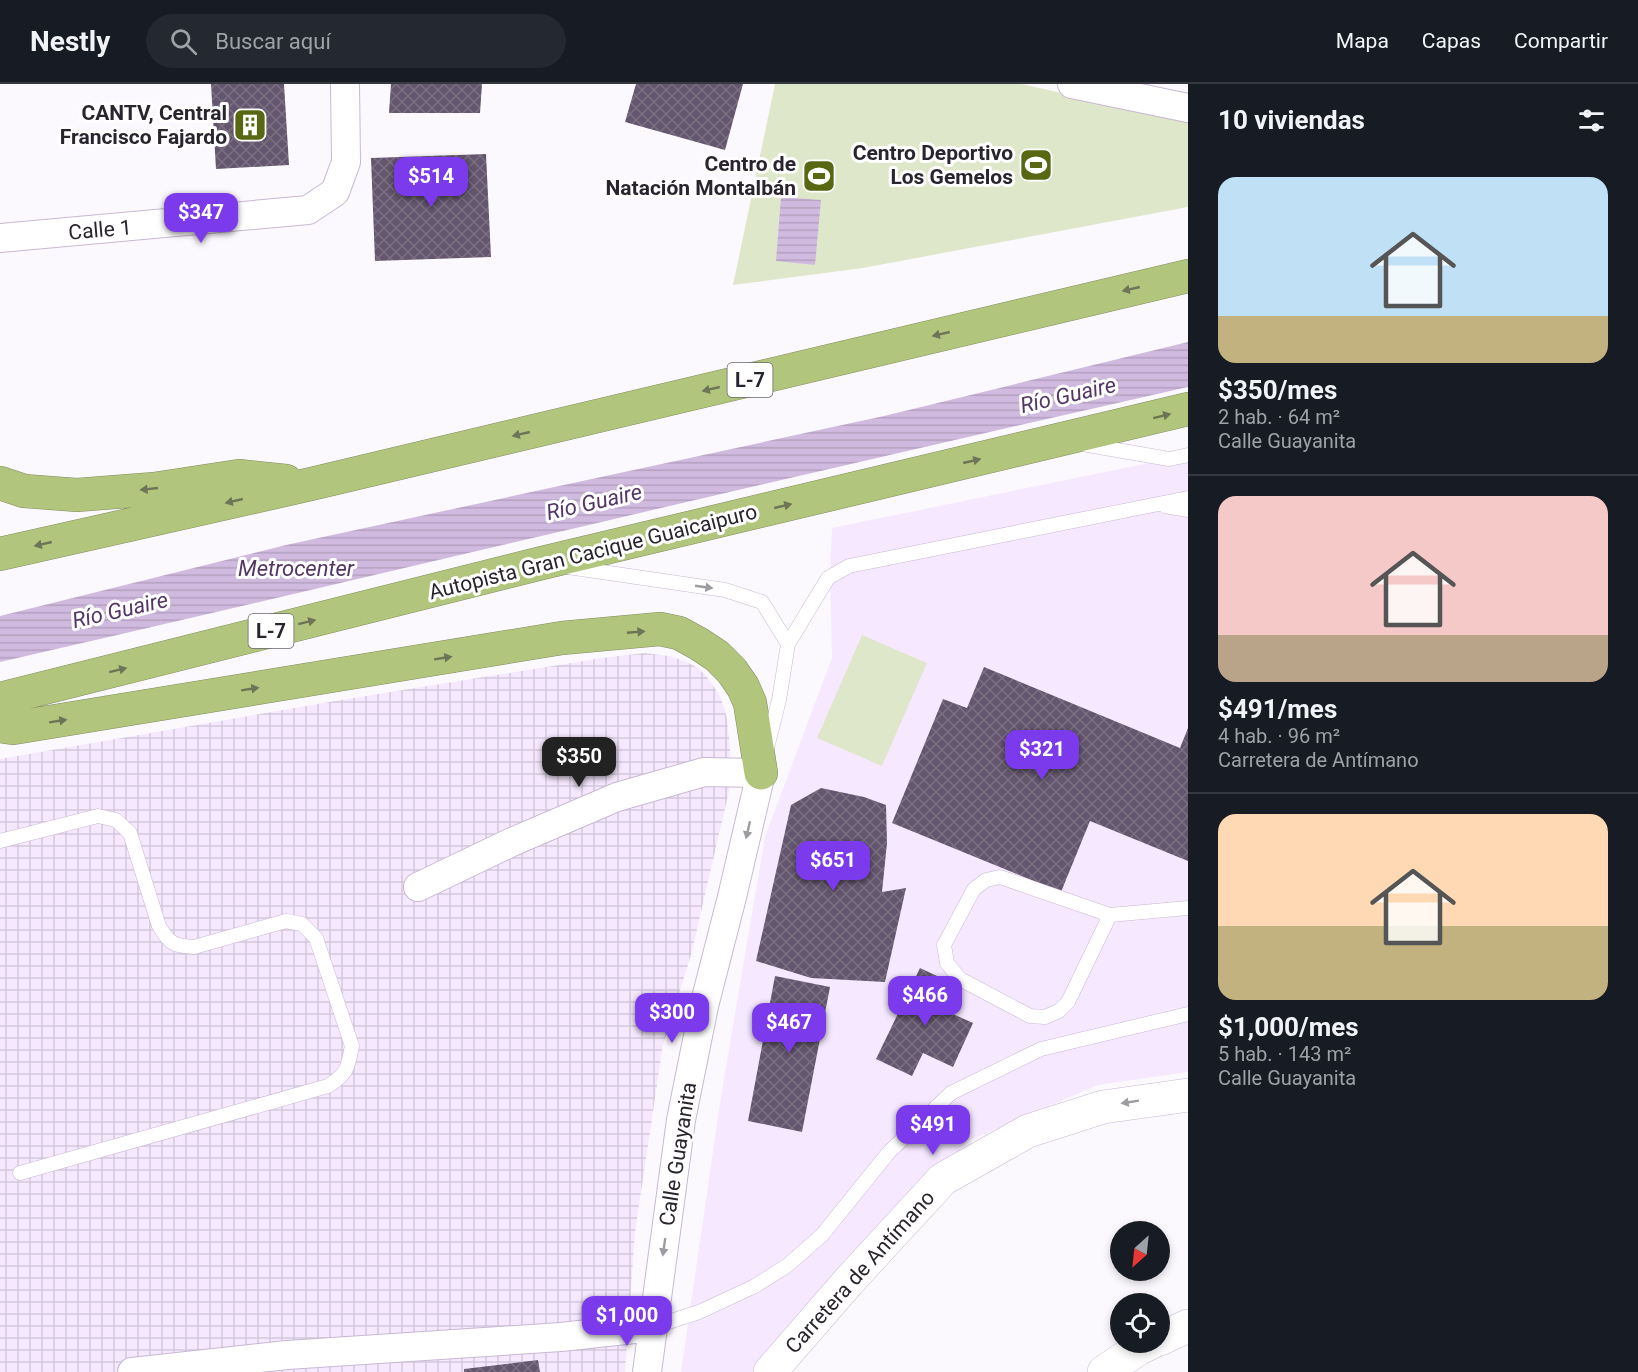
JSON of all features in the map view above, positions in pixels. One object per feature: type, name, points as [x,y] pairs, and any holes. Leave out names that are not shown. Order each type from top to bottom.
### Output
[{"type":"highway","name":"L-7","points":[[0,554],[311,484],[1188,276]]},
{"type":"highway","name":"Autopista Gran Cacique Guaicaipuro","points":[[0,699],[542,563],[1188,409]]},
{"type":"highway","points":[[0,483],[24,490],[77,495],[154,489],[238,476],[311,484]]},
{"type":"highway","points":[[0,726],[13,728],[562,638],[660,629],[680,633],[699,644],[717,656],[732,671],[750,703],[761,773]]},
{"type":"main road","name":"Carretera de Antímano","points":[[770,1372],[849,1281],[943,1179],[1028,1131],[1103,1107],[1188,1095]]},
{"type":"main road","points":[[1170,1334],[1188,1326]]},
{"type":"main road","points":[[1104,1372],[1132,1353]]},
{"type":"street","name":"Calle 1","points":[[0,238],[308,210],[335,192],[346,162],[345,84]]},
{"type":"street","points":[[1072,84],[1188,108]]},
{"type":"street","points":[[418,887],[512,842],[617,797],[704,772],[761,773]]},
{"type":"street","name":"Calle Guayanita","points":[[647,1372],[681,1120],[704,1006],[761,773]]},
{"type":"street","points":[[132,1372],[287,1355],[561,1337],[653,1327]]},
{"type":"lane","points":[[1062,440],[1168,459],[1188,455]]},
{"type":"lane","points":[[761,773],[779,700],[788,644],[828,578],[849,566],[1188,498]]},
{"type":"lane","points":[[1161,504],[1188,510]]},
{"type":"lane","points":[[542,563],[725,590],[762,602],[788,644]]},
{"type":"lane","points":[[0,841],[98,816],[116,820],[130,833],[159,926],[167,940],[179,947],[194,947],[286,921],[302,924],[316,938],[352,1047],[343,1077],[328,1086],[20,1173]]},
{"type":"lane","points":[[1110,915],[1068,1002],[1059,1011],[1045,1017],[1030,1016],[960,979],[947,963],[944,945],[974,889],[986,880],[1000,877],[1110,915],[1188,908]]},
{"type":"lane","points":[[653,1327],[699,1312],[755,1286],[788,1265],[822,1235],[889,1152],[951,1093],[1041,1049],[1188,1014]]},
{"type":"shaded area","points":[[1188,455],[1188,1072],[1098,1085],[968,1141],[758,1372],[681,1372],[721,1096],[765,837],[832,658],[830,571],[832,528]]},
{"type":"shaded area","points":[[644,653],[669,656],[698,668],[720,696],[727,718],[730,787],[691,955],[663,1045],[635,1232],[625,1372],[0,1372],[0,759],[335,701]]},
{"type":"green space","name":"Centro Deportivo Los Gemelos","points":[[775,84],[1022,84],[1188,122],[1188,207],[863,268],[733,285]]},
{"type":"green space","points":[[862,635],[927,663],[882,766],[817,738]]},
{"type":"water","points":[[781,197],[821,200],[815,265],[776,261]]},
{"type":"water","name":"Metrocenter","points":[[1188,342],[1188,387],[0,662],[0,616],[286,545],[884,416]]},
{"type":"building","name":"CANTV, Central Francisco Fajardo","points":[[211,84],[284,84],[289,165],[216,169]]},
{"type":"building","points":[[391,84],[482,84],[480,113],[389,113]]},
{"type":"building","points":[[636,84],[743,84],[725,150],[625,122]]},
{"type":"building","points":[[486,154],[491,257],[375,261],[371,158]]},
{"type":"building","points":[[984,667],[1180,748],[1188,728],[1188,861],[1090,821],[1061,892],[892,823],[943,699],[967,708]]},
{"type":"building","points":[[821,788],[864,797],[886,805],[887,843],[882,892],[906,888],[885,982],[811,978],[756,961],[791,805]]},
{"type":"building","points":[[920,968],[956,985],[944,1010],[973,1023],[953,1067],[923,1053],[912,1076],[876,1059]]},
{"type":"building","points":[[775,976],[830,987],[802,1132],[748,1121]]},
{"type":"building","points":[[538,1360],[540,1372],[464,1372],[464,1369]]},
{"type":"place","name":"CANTV, Central Francisco Fajardo","points":[[250,125]]},
{"type":"place","name":"Centro Deportivo Los Gemelos","points":[[1036,165]]},
{"type":"place","name":"Centro de Natación Montalbán","points":[[819,176]]},
{"type":"water label","name":"Río Guaire","points":[[1068,395]]},
{"type":"water label","name":"Río Guaire","points":[[594,502]]},
{"type":"water label","name":"Río Guaire","points":[[120,610]]}]
